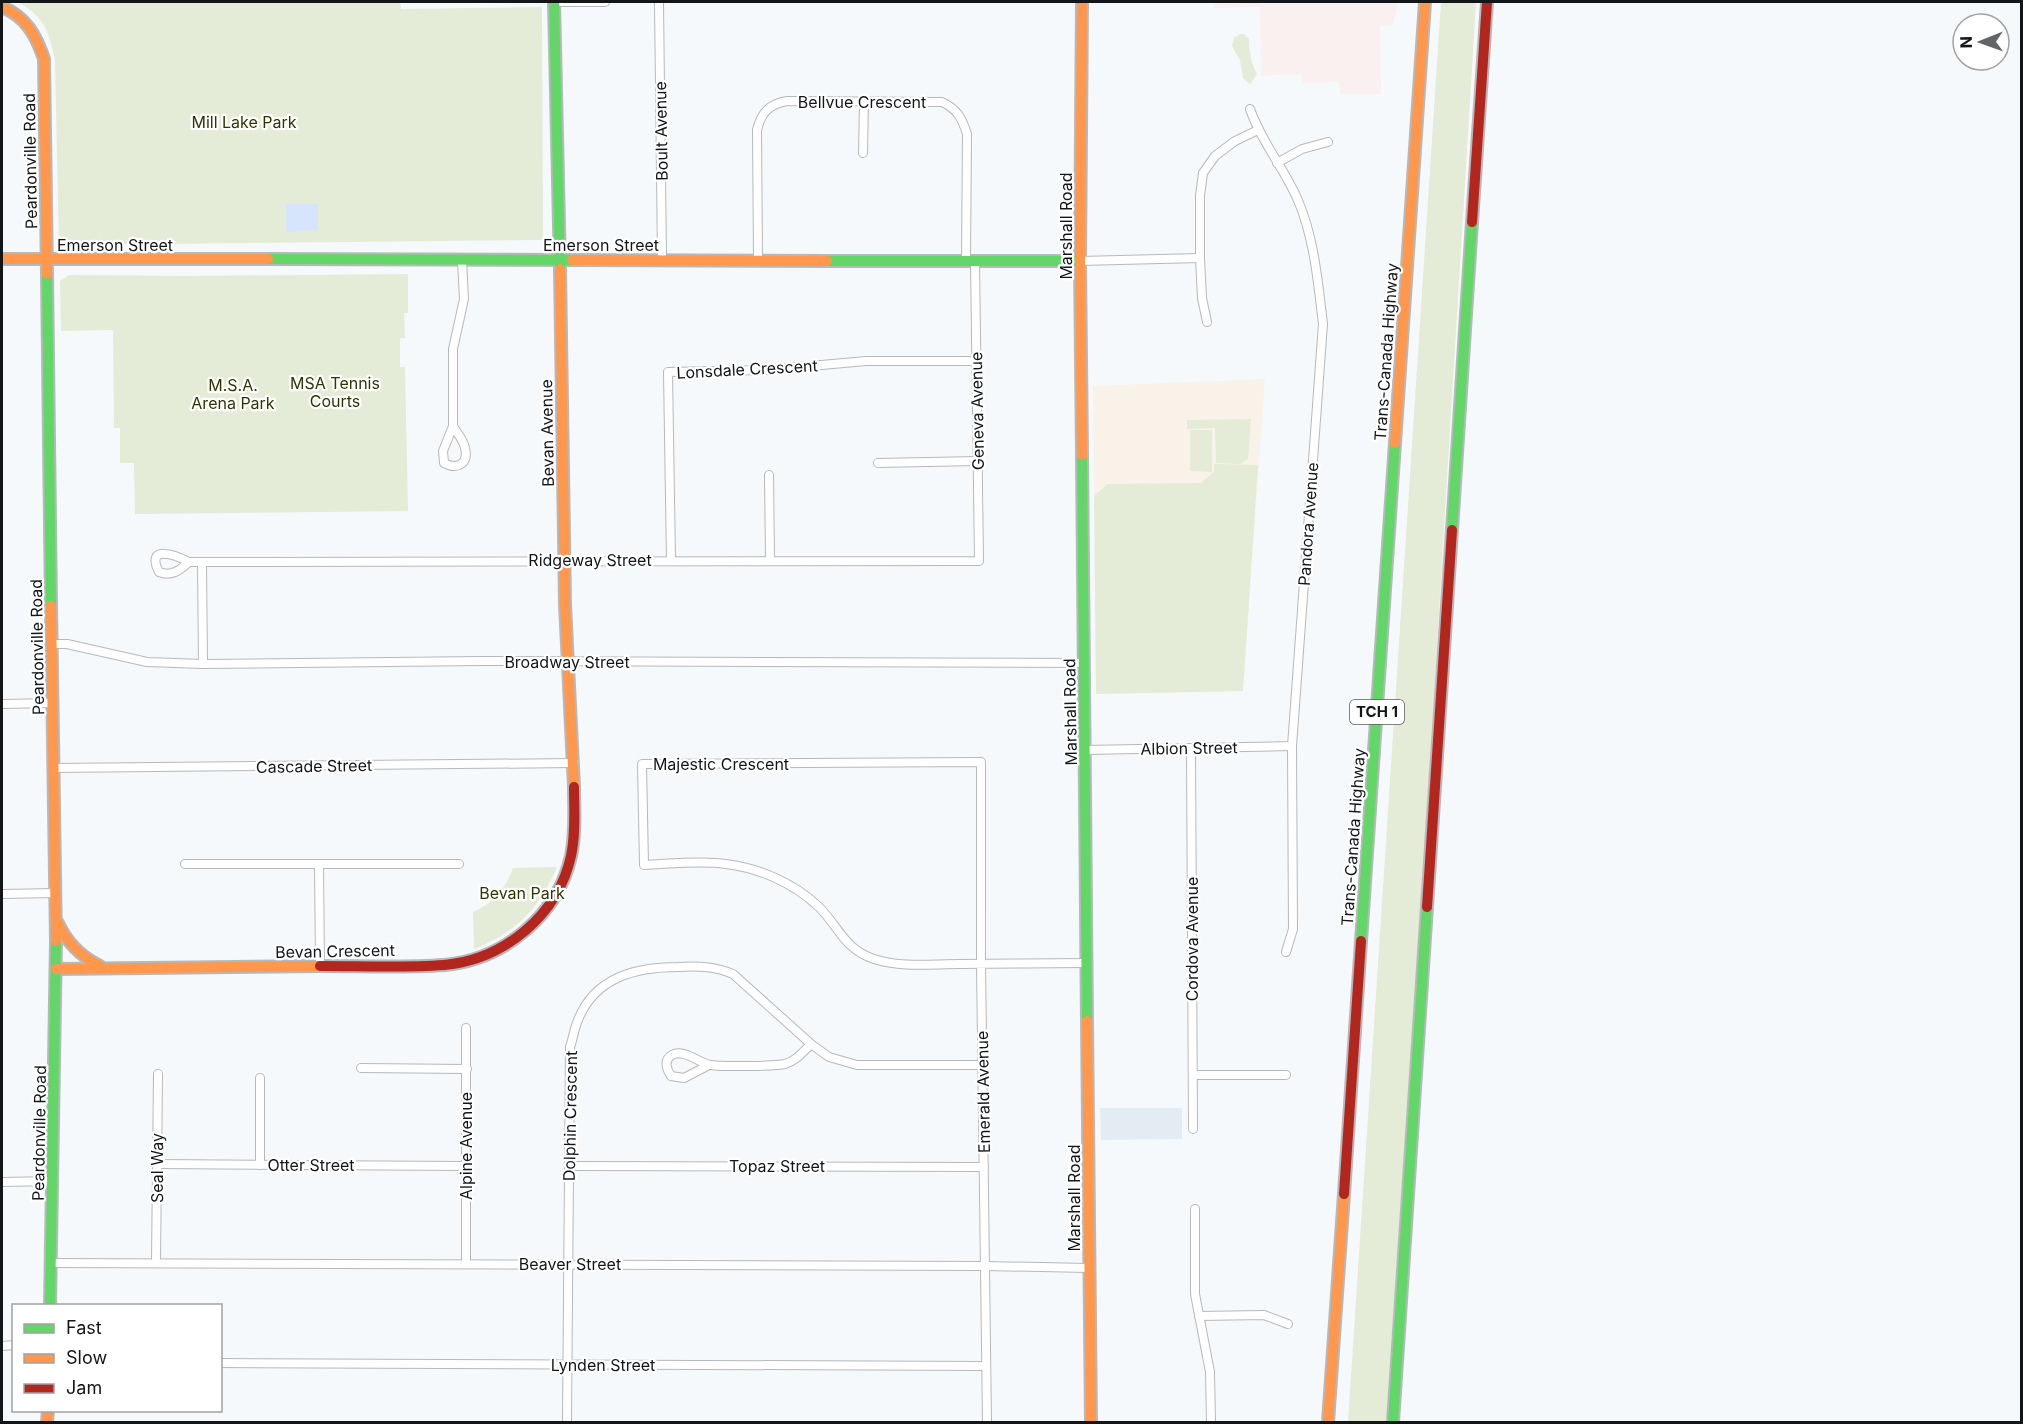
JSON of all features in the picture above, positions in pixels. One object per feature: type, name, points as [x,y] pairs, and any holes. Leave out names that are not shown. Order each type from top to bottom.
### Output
[{"type":"main road","name":"Bevan Avenue","points":[[554,2],[564,560],[574,763],[575,834],[569,864]]},
{"type":"main road","name":"Marshall Road","points":[[1082,2],[1080,261],[1091,1422]]},
{"type":"main road","name":"Trans-Canada Highway","points":[[1328,1422],[1425,2]]},
{"type":"main road","points":[[1394,1422],[1487,2]]},
{"type":"main road","name":"Peardonville Road","points":[[2,7],[13,11],[28,24],[38,38],[44,59],[56,919],[50,1304]]},
{"type":"main road","name":"Emerson Street","points":[[2,259],[1080,261]]},
{"type":"main road","name":"Bevan Crescent","points":[[56,969],[445,965],[473,960],[487,955],[525,933],[544,913],[559,890],[569,864]]},
{"type":"main road","points":[[56,919],[65,940],[72,948],[89,961],[106,968]]},
{"type":"street","points":[[554,2],[605,2]]},
{"type":"street","name":"Boult Avenue","points":[[659,2],[662,260]]},
{"type":"street","name":"Bellvue Crescent","points":[[758,260],[757,130],[759,118],[776,103],[787,101],[942,102],[957,112],[967,134],[970,261]]},
{"type":"street","points":[[863,153],[864,102]]},
{"type":"street","name":"Pandora Avenue","points":[[1250,109],[1258,130],[1297,198],[1306,223],[1318,282],[1323,324],[1292,746],[1293,929],[1286,952]]},
{"type":"street","points":[[1207,322],[1200,258],[1200,196],[1203,173],[1215,156],[1235,141],[1258,130]]},
{"type":"street","points":[[1277,163],[1302,149],[1328,141]]},
{"type":"street","name":"Emerson Street","points":[[1080,261],[1200,258]]},
{"type":"street","points":[[453,426],[465,446],[466,456],[464,462],[459,466],[444,463],[443,451],[453,426],[453,349],[464,299],[462,260]]},
{"type":"street","name":"Geneva Avenue","points":[[970,261],[976,361],[979,561]]},
{"type":"street","name":"Lonsdale Crescent","points":[[671,560],[668,372],[766,370],[866,362],[976,361]]},
{"type":"street","points":[[878,463],[977,461]]},
{"type":"street","points":[[769,475],[770,561]]},
{"type":"street","name":"Ridgeway Street","points":[[189,562],[979,561]]},
{"type":"street","points":[[202,562],[203,664]]},
{"type":"street","name":"Broadway Street","points":[[52,644],[67,644],[147,662],[203,664],[1084,663]]},
{"type":"street","points":[[2,704],[53,703]]},
{"type":"street","name":"Albion Street","points":[[1085,750],[1292,746]]},
{"type":"street","name":"Cordova Avenue","points":[[1191,748],[1193,1129]]},
{"type":"street","name":"Majestic Crescent","points":[[981,762],[642,764],[644,865],[724,863],[762,871],[795,889],[819,907],[847,944],[872,958],[897,965],[1087,963]]},
{"type":"street","name":"Emerald Avenue","points":[[981,762],[981,964],[987,1422]]},
{"type":"street","name":"Cascade Street","points":[[54,768],[574,763]]},
{"type":"street","points":[[185,864],[459,864]]},
{"type":"street","points":[[319,864],[320,966]]},
{"type":"street","points":[[2,894],[55,893]]},
{"type":"street","name":"Dolphin Crescent","points":[[567,1422],[570,1047],[578,1020],[592,996],[619,976],[651,967],[707,966],[733,974],[811,1044],[829,1057],[857,1065],[983,1065]]},
{"type":"street","name":"Alpine Avenue","points":[[466,1028],[466,1264]]},
{"type":"street","points":[[709,1065],[684,1078],[670,1076],[666,1069],[666,1064],[672,1055],[678,1054],[709,1065],[785,1064],[799,1057],[811,1044]]},
{"type":"street","points":[[361,1068],[467,1069]]},
{"type":"street","name":"Seal Way","points":[[156,1262],[158,1074]]},
{"type":"street","points":[[1193,1075],[1286,1075]]},
{"type":"street","points":[[260,1078],[260,1165]]},
{"type":"street","name":"Otter Street","points":[[157,1164],[465,1166]]},
{"type":"street","name":"Topaz Street","points":[[570,1166],[984,1167]]},
{"type":"street","points":[[2,1182],[53,1181]]},
{"type":"street","points":[[1195,1209],[1195,1294],[1210,1372],[1211,1422]]},
{"type":"street","name":"Beaver Street","points":[[51,1263],[1089,1268]]},
{"type":"street","points":[[1199,1316],[1264,1316],[1288,1324]]},
{"type":"street","name":"Lynden Street","points":[[222,1363],[986,1366]]},
{"type":"shaded area","points":[[1214,2],[1398,2],[1393,25],[1380,26],[1381,94],[1340,94],[1339,82],[1302,83],[1301,74],[1261,76],[1260,7],[1214,8]]},
{"type":"shaded area","points":[[1265,379],[1243,691],[1096,694],[1093,386]]},
{"type":"shaded area","points":[[1100,1108],[1182,1108],[1182,1139],[1101,1140]]},
{"type":"green space","name":"Mill Lake Park","points":[[17,2],[400,2],[401,9],[542,7],[543,240],[59,245],[55,61],[51,42],[40,19]]},
{"type":"green space","points":[[1441,2],[1476,2],[1422,891],[1386,1422],[1348,1422]]},
{"type":"green space","points":[[1244,34],[1249,39],[1249,49],[1257,74],[1250,84],[1243,78],[1240,60],[1232,46],[1234,38]]},
{"type":"green space","name":"M.S.A. Arena Park","points":[[408,274],[408,313],[404,313],[405,338],[400,338],[400,367],[405,367],[408,511],[135,514],[134,463],[120,463],[120,428],[114,428],[113,330],[61,331],[60,281],[69,275]]},
{"type":"green space","points":[[1251,419],[1248,459],[1240,464],[1216,463],[1215,428],[1187,429],[1187,420]]},
{"type":"green space","points":[[1190,430],[1212,430],[1212,472],[1190,471]]},
{"type":"green space","points":[[1214,464],[1258,465],[1243,691],[1096,694],[1094,496],[1108,484],[1201,483],[1214,472]]},
{"type":"green space","name":"Bevan Park","points":[[557,867],[542,895],[525,917],[503,935],[474,949],[473,912],[498,894],[513,868]]},
{"type":"water","points":[[286,204],[318,204],[318,230],[286,232]]},
{"type":"traffic: fast","points":[[554,2],[560,269]]},
{"type":"traffic: fast","points":[[1452,530],[1472,222]]},
{"type":"traffic: fast","points":[[268,259],[572,260]]},
{"type":"traffic: fast","points":[[827,261],[1080,261]]},
{"type":"traffic: fast","points":[[47,274],[51,606]]},
{"type":"traffic: fast","points":[[1361,941],[1395,443]]},
{"type":"traffic: fast","points":[[1082,455],[1087,1021]]},
{"type":"traffic: fast","points":[[1393,1422],[1427,907]]},
{"type":"traffic: fast","points":[[50,1304],[56,941]]},
{"type":"traffic: slow","points":[[1082,2],[1080,261],[1082,455]]},
{"type":"traffic: slow","points":[[1395,443],[1425,2]]},
{"type":"traffic: slow","points":[[2,7],[18,16],[29,28],[44,59],[47,274]]},
{"type":"traffic: slow","points":[[2,259],[268,259]]},
{"type":"traffic: slow","points":[[572,260],[827,261]]},
{"type":"traffic: slow","points":[[560,269],[565,604],[574,787]]},
{"type":"traffic: slow","points":[[51,606],[56,941]]},
{"type":"traffic: slow","points":[[58,923],[75,948],[100,966]]},
{"type":"traffic: slow","points":[[56,969],[320,966]]},
{"type":"traffic: slow","points":[[1087,1021],[1091,1422]]},
{"type":"traffic: slow","points":[[1328,1422],[1344,1194]]},
{"type":"traffic: slow","points":[[47,1422],[48,1412]]},
{"type":"traffic: jam","points":[[1472,222],[1487,2]]},
{"type":"traffic: jam","points":[[1427,907],[1452,530]]},
{"type":"traffic: jam","points":[[320,966],[444,965],[466,961],[507,944],[541,915],[554,897],[564,877],[574,839],[574,787]]},
{"type":"traffic: jam","points":[[1344,1194],[1361,941]]},
{"type":"park label","name":"MSA Tennis Courts","points":[[335,392]]}]
